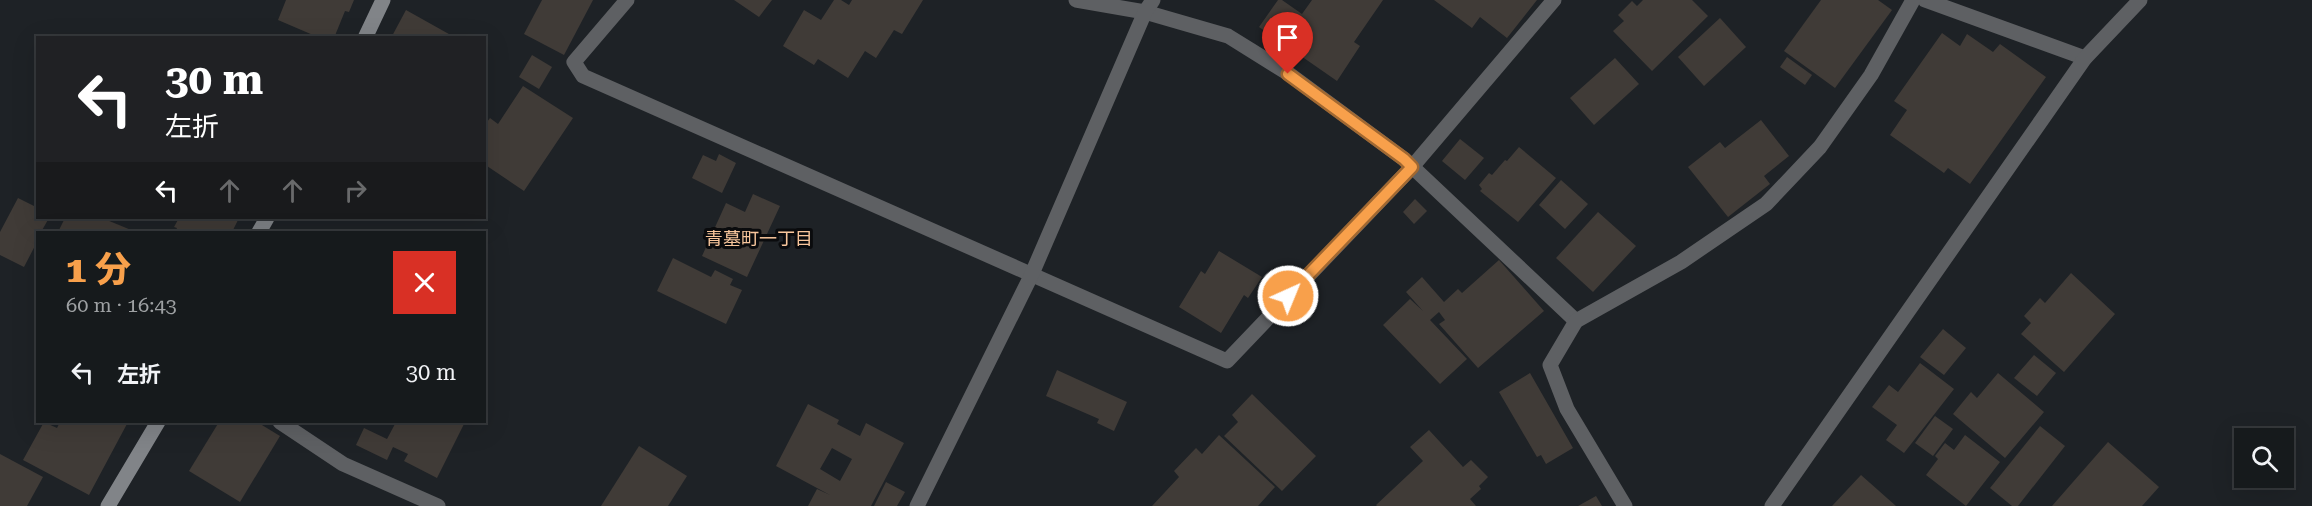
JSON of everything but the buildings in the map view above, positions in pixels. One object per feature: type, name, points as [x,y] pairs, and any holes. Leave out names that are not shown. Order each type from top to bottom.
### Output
[{"type":"main road","points":[[366,36],[383,0]]},
{"type":"main road","points":[[108,506],[157,423]]},
{"type":"street","points":[[627,0],[574,62],[583,76],[1227,361],[1412,167],[1554,0]]},
{"type":"street","points":[[1076,0],[1149,6],[1228,36],[1288,74],[1404,159],[1576,321]]},
{"type":"street","points":[[1624,506],[1567,409],[1550,365],[1576,321],[1682,262],[1766,204],[1820,147],[1871,75],[1913,0]]},
{"type":"street","points":[[1925,0],[2085,58]]},
{"type":"street","points":[[1772,506],[2085,58],[2140,0]]},
{"type":"street","points":[[917,506],[1031,276],[1149,6]]},
{"type":"street","points":[[282,423],[343,464],[438,506]]},
{"type":"district","name":"青墓町一丁目","points":[[759,238]]},
{"type":"route","points":[[1288,74],[1412,167],[1288,296]]}]
